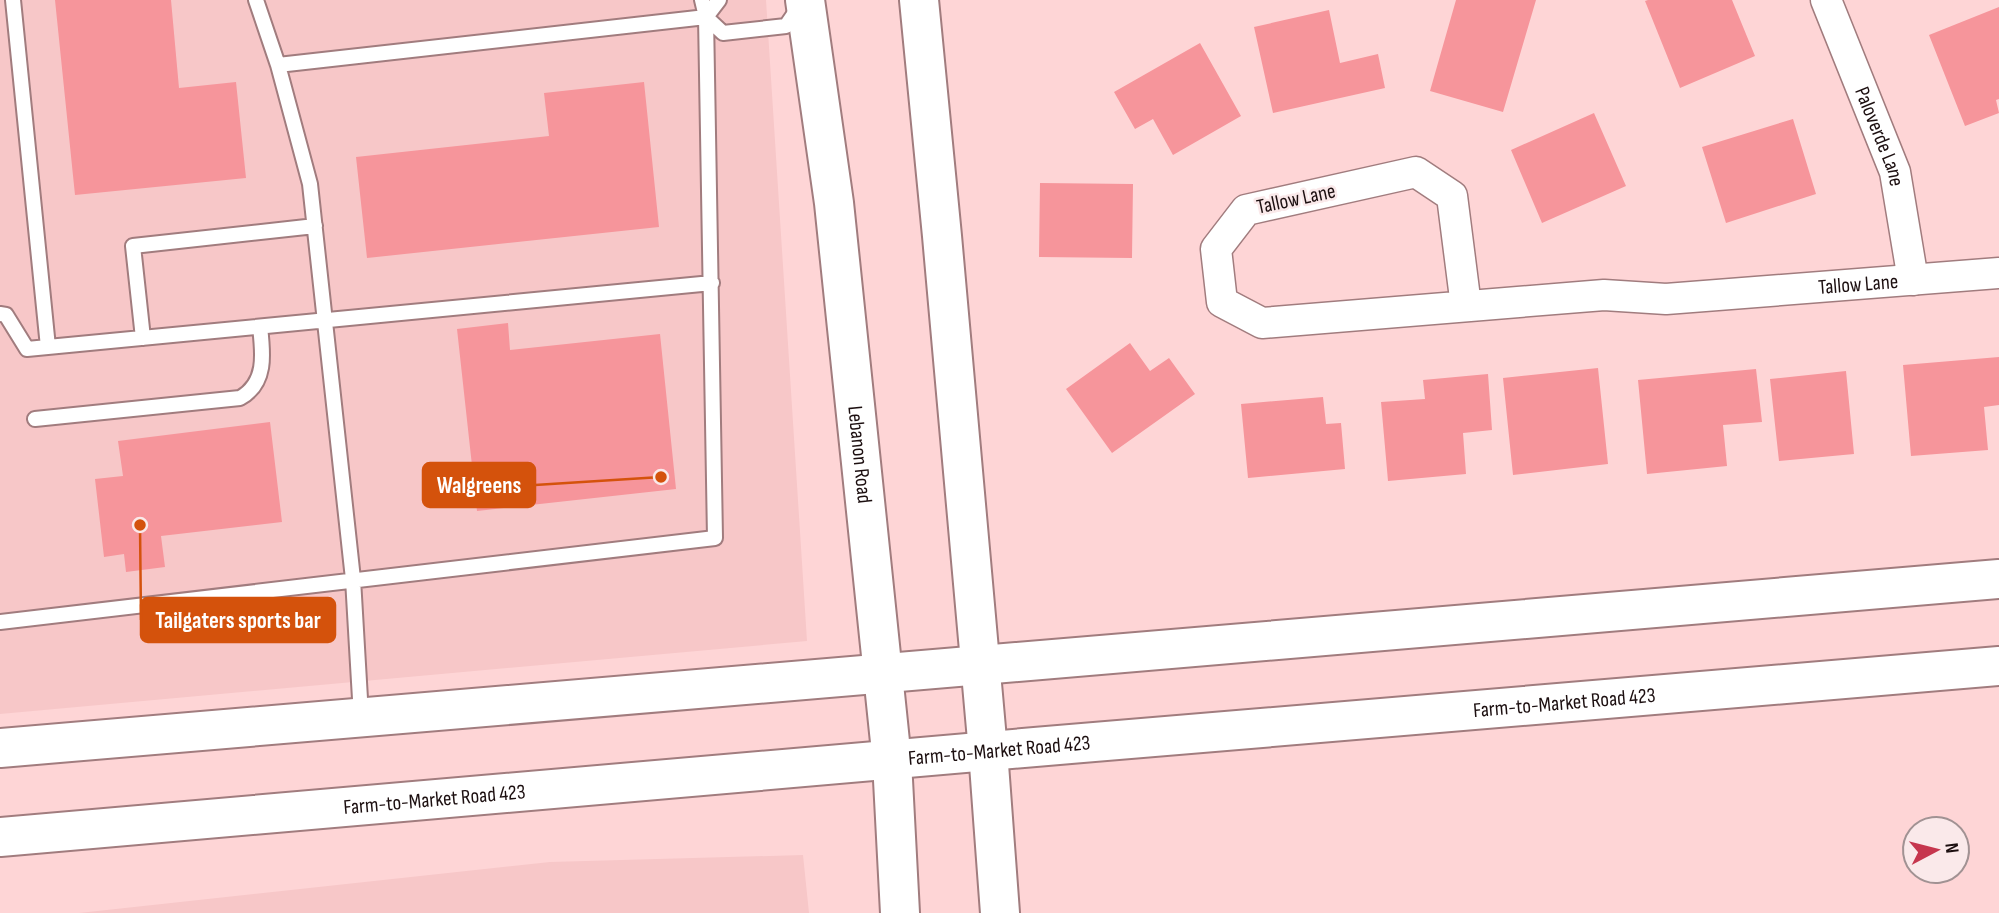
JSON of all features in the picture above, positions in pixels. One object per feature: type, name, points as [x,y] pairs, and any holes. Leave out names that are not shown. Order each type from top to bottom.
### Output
[{"type":"main road","name":"Lebanon Road","points":[[804,0],[834,203],[892,761],[900,913]]},
{"type":"main road","points":[[919,0],[933,128],[1000,913]]},
{"type":"main road","points":[[0,748],[1999,579]]},
{"type":"main road","name":"Farm-to-Market Road 423","points":[[0,837],[1999,666]]},
{"type":"street","name":"Paloverde Lane","points":[[1830,2],[1895,172],[1913,280]]},
{"type":"street","name":"Tallow Lane","points":[[1466,306],[1452,196],[1416,172],[1246,210],[1216,249],[1222,302],[1262,323],[1604,295],[1665,299],[1999,273]]},
{"type":"lane","points":[[13,0],[48,347]]},
{"type":"lane","points":[[256,0],[278,65],[310,184],[353,579],[361,717]]},
{"type":"lane","points":[[0,622],[715,538],[706,17],[702,0]]},
{"type":"lane","points":[[278,65],[706,17],[719,0]]},
{"type":"lane","points":[[706,17],[723,33],[786,26],[804,0]]},
{"type":"lane","points":[[143,338],[133,246],[315,226]]},
{"type":"lane","points":[[0,314],[6,314],[27,349],[712,283]]},
{"type":"lane","points":[[35,419],[240,398],[254,388],[261,372],[263,352],[260,327]]},
{"type":"shaded area","points":[[0,0],[766,0],[807,641],[0,714]]},
{"type":"shaded area","points":[[803,855],[809,913],[79,913],[550,862]]},
{"type":"building","points":[[55,0],[171,0],[179,88],[236,82],[246,178],[75,195]]},
{"type":"building","points":[[1456,0],[1536,0],[1503,112],[1430,91]]},
{"type":"building","points":[[1732,0],[1755,56],[1680,88],[1645,1]]},
{"type":"building","points":[[1999,7],[1999,99],[1996,100],[1999,113],[1965,126],[1929,35]]},
{"type":"building","points":[[1329,10],[1340,63],[1378,54],[1385,88],[1273,113],[1254,27]]},
{"type":"building","points":[[1200,43],[1241,116],[1173,155],[1153,119],[1135,129],[1114,92]]},
{"type":"building","points":[[644,82],[659,227],[367,258],[356,157],[549,136],[544,93]]},
{"type":"building","points":[[1594,113],[1626,186],[1542,223],[1511,150]]},
{"type":"building","points":[[1793,119],[1816,194],[1726,223],[1702,147]]},
{"type":"building","points":[[1040,183],[1133,184],[1132,258],[1039,257]]},
{"type":"building","points":[[508,323],[510,350],[660,334],[676,489],[477,511],[457,329]]},
{"type":"building","points":[[1130,343],[1150,371],[1169,358],[1195,394],[1112,453],[1066,389]]},
{"type":"building","points":[[1999,357],[1999,405],[1984,407],[1988,450],[1911,456],[1903,365]]},
{"type":"building","points":[[1598,368],[1608,464],[1513,475],[1503,378]]},
{"type":"building","points":[[1756,369],[1762,422],[1723,425],[1727,466],[1647,474],[1638,380]]},
{"type":"building","points":[[1846,371],[1854,454],[1779,461],[1770,379]]},
{"type":"building","points":[[1488,374],[1492,430],[1463,433],[1466,474],[1388,481],[1381,402],[1425,399],[1423,380]]},
{"type":"building","points":[[1323,397],[1326,424],[1341,423],[1345,469],[1248,478],[1241,404]]},
{"type":"building","points":[[270,422],[282,522],[161,536],[165,567],[126,572],[124,554],[104,557],[95,479],[123,476],[118,441]]},
{"type":"place","name":"Walgreens","points":[[661,477]]},
{"type":"place","name":"Tailgaters sports bar","points":[[140,525]]}]
